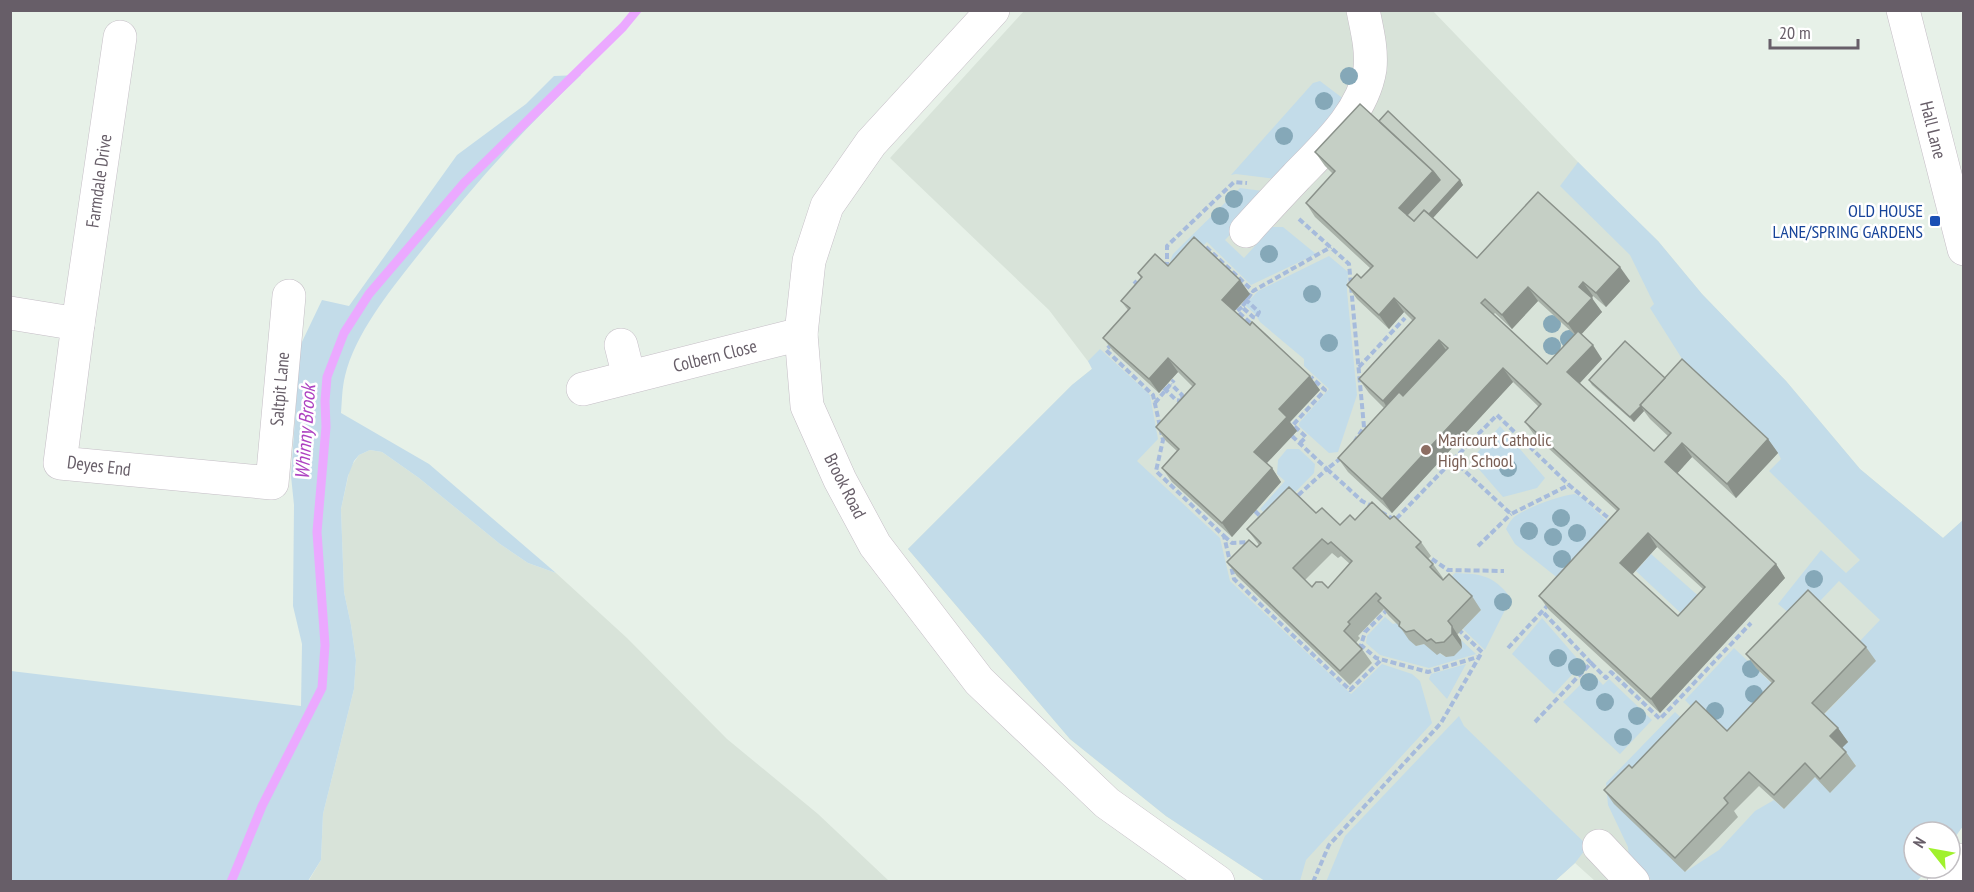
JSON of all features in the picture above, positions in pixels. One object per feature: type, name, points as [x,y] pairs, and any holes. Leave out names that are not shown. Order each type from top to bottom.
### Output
[{"type":"street","name":"Brook Road","points":[[993,10],[871,142],[827,206],[809,261],[801,334],[807,406],[840,480],[882,554],[972,672],[1107,803],[1218,882]]},
{"type":"street","points":[[1246,231],[1326,146],[1353,113],[1366,85],[1371,52],[1363,10]]},
{"type":"street","name":"Hall Lane","points":[[1903,10],[1962,237]]},
{"type":"street","name":"Farmdale Drive","points":[[78,324],[120,37]]},
{"type":"street","name":"Saltpit Lane","points":[[272,483],[289,296]]},
{"type":"street","points":[[10,313],[78,324]]},
{"type":"street","name":"Deyes End","points":[[78,324],[60,463],[272,483]]},
{"type":"street","name":"Colbern Close","points":[[583,389],[801,334]]},
{"type":"street","points":[[621,345],[629,377]]},
{"type":"street","points":[[1599,846],[1633,882]]},
{"type":"street","points":[[1944,882],[1964,860]]},
{"type":"path","points":[[1159,272],[1167,263],[1167,246],[1234,182],[1277,187],[1279,195],[1349,264],[1364,428],[1352,446]]},
{"type":"path","points":[[1206,247],[1253,291]]},
{"type":"path","points":[[1255,327],[1238,311],[1253,291],[1331,247]]},
{"type":"path","points":[[1134,281],[1146,293]]},
{"type":"path","points":[[1242,307],[1253,317],[1258,316],[1259,312],[1245,299]]},
{"type":"path","points":[[1359,367],[1405,318]]},
{"type":"path","points":[[1114,342],[1106,350],[1153,395],[1163,440],[1156,471],[1232,543],[1251,542],[1257,536]]},
{"type":"path","points":[[1300,443],[1306,437],[1293,425],[1325,390],[1307,374]]},
{"type":"path","points":[[1155,403],[1173,382],[1182,395],[1183,401],[1176,400],[1164,388]]},
{"type":"path","points":[[1292,436],[1362,501],[1395,520],[1497,415],[1569,485],[1620,528]]},
{"type":"path","points":[[1288,505],[1327,469],[1346,455]]},
{"type":"path","points":[[1453,460],[1511,514]]},
{"type":"path","points":[[1478,546],[1511,514],[1569,485]]},
{"type":"path","points":[[1255,511],[1269,524]]},
{"type":"path","points":[[1224,536],[1234,579],[1350,690],[1382,659]]},
{"type":"path","points":[[1251,542],[1255,546]]},
{"type":"path","points":[[1432,559],[1448,570],[1504,571]]},
{"type":"path","points":[[1508,648],[1550,603]]},
{"type":"path","points":[[1388,609],[1365,632],[1361,645],[1376,658],[1428,672],[1479,657]]},
{"type":"path","points":[[1542,612],[1606,678],[1611,672],[1660,719],[1751,623]]},
{"type":"path","points":[[1312,882],[1329,845],[1441,723],[1482,652],[1461,631]]},
{"type":"path","points":[[1535,722],[1591,663]]},
{"type":"shaded area","name":"Maricourt Catholic High School","points":[[1024,11],[1433,11],[1602,187],[1658,241],[1702,294],[1786,381],[1860,469],[1943,538],[1963,522],[1963,826],[1962,820],[1902,820],[1902,880],[1917,881],[1595,881],[1575,863],[1555,881],[1265,881],[1166,816],[1070,739],[908,549],[1072,385],[1093,368],[1049,310],[890,158]]},
{"type":"shaded area","points":[[581,75],[537,118],[474,187],[384,299],[356,345],[350,360],[344,381],[341,413],[429,464],[556,573],[528,563],[500,544],[419,478],[382,452],[370,450],[359,455],[348,476],[341,509],[344,592],[356,660],[354,689],[323,814],[321,860],[308,881],[11,882],[11,671],[301,706],[302,644],[293,606],[294,505],[291,476],[300,346],[322,300],[349,306],[457,155],[526,104],[554,76]]},
{"type":"shaded area","points":[[1320,81],[1349,103],[1296,166],[1289,160],[1278,173],[1284,180],[1231,175],[1313,83]]},
{"type":"shaded area","points":[[1578,162],[1658,241],[1702,294],[1786,381],[1860,469],[1943,538],[1963,522],[1963,826],[1962,820],[1902,820],[1902,880],[1917,881],[1652,881],[1629,860],[1628,847],[1608,805],[1606,783],[1675,712],[1693,729],[1685,872],[1719,850],[1755,811],[1774,800],[1784,809],[1815,777],[1831,792],[1856,765],[1840,750],[1847,741],[1822,717],[1875,661],[1858,643],[1880,620],[1839,581],[1800,622],[1778,604],[1821,550],[1846,573],[1860,560],[1769,471],[1781,459],[1778,453],[1691,373],[1650,308],[1654,304],[1630,255],[1560,186]]},
{"type":"shaded area","points":[[1240,188],[1270,192],[1225,240],[1244,258],[1272,227],[1283,227],[1316,254],[1251,285],[1207,242],[1179,270],[1170,261],[1173,254]]},
{"type":"shaded area","points":[[1329,256],[1348,272],[1347,291],[1357,395],[1338,452],[1329,453],[1299,426],[1299,423],[1329,389],[1304,366],[1304,359],[1260,322],[1245,305],[1258,291]]},
{"type":"shaded area","points":[[1100,349],[1150,395],[1158,439],[1137,461],[1220,538],[1230,581],[1351,694],[1382,664],[1412,674],[1420,681],[1432,723],[1306,860],[1300,881],[1265,881],[1166,816],[1070,739],[908,549],[1072,385],[1092,369],[1088,361]]},
{"type":"shaded area","points":[[1500,426],[1545,478],[1537,488],[1503,497],[1471,460]]},
{"type":"shaded area","points":[[1287,449],[1299,449],[1315,464],[1314,473],[1270,518],[1260,509],[1285,481],[1277,474],[1278,460]]},
{"type":"shaded area","points":[[370,450],[382,452],[419,478],[500,544],[528,563],[556,573],[627,638],[727,739],[818,814],[889,881],[308,882],[321,860],[323,814],[354,689],[356,660],[344,592],[341,509],[350,468],[359,455]]},
{"type":"shaded area","points":[[1575,494],[1611,525],[1564,583],[1515,544],[1506,529],[1514,517],[1527,509]]},
{"type":"shaded area","points":[[1651,554],[1703,600],[1686,618],[1636,571]]},
{"type":"shaded area","points":[[1455,573],[1486,577],[1505,590],[1511,598],[1485,650],[1463,629],[1481,610],[1459,588],[1452,576]]},
{"type":"shaded area","points":[[1385,617],[1393,624],[1397,623],[1416,646],[1424,644],[1446,657],[1461,640],[1476,654],[1429,668],[1380,655],[1366,643],[1367,636]]},
{"type":"shaded area","points":[[1542,618],[1582,664],[1554,694],[1512,654]]},
{"type":"shaded area","points":[[1734,648],[1784,695],[1737,745],[1703,719],[1685,700]]},
{"type":"shaded area","points":[[1466,664],[1447,699],[1429,679],[1431,674]]},
{"type":"shaded area","points":[[1592,673],[1603,685],[1609,679],[1652,720],[1620,754],[1563,702]]},
{"type":"shaded area","points":[[1459,716],[1464,726],[1588,846],[1575,863],[1555,881],[1326,882],[1345,836]]},
{"type":"building","points":[[1360,104],[1433,171],[1399,208],[1414,221],[1424,210],[1477,258],[1538,192],[1620,267],[1596,293],[1583,282],[1579,287],[1592,298],[1568,324],[1528,287],[1502,315],[1485,299],[1481,303],[1547,364],[1578,331],[1593,345],[1567,372],[1654,451],[1671,433],[1640,405],[1682,359],[1768,439],[1727,484],[1682,443],[1665,462],[1776,564],[1651,699],[1539,596],[1619,509],[1525,422],[1541,404],[1503,368],[1382,499],[1338,458],[1399,392],[1403,396],[1448,348],[1439,340],[1383,401],[1359,379],[1415,318],[1394,298],[1379,315],[1347,285],[1357,274],[1361,278],[1373,266],[1306,203],[1335,171],[1315,152]],"holes":[[[1648,533],[1705,587],[1678,616],[1620,563]]]},
{"type":"building","points":[[1388,111],[1460,180],[1429,214],[1424,210],[1414,221],[1407,215],[1440,180],[1379,121]]},
{"type":"building","points":[[1194,237],[1240,280],[1222,300],[1250,325],[1252,322],[1310,376],[1279,409],[1287,417],[1254,452],[1272,468],[1222,523],[1162,468],[1179,449],[1156,427],[1195,384],[1168,358],[1149,379],[1103,338],[1130,308],[1121,301],[1142,277],[1138,273],[1155,254],[1168,266]]},
{"type":"building","points":[[1625,341],[1665,378],[1630,417],[1589,380]]},
{"type":"building","points":[[1289,487],[1316,513],[1322,508],[1340,525],[1350,515],[1355,520],[1372,502],[1390,519],[1394,516],[1421,542],[1416,547],[1433,564],[1430,567],[1443,580],[1449,574],[1472,596],[1448,621],[1452,626],[1452,634],[1444,642],[1436,643],[1431,639],[1427,641],[1414,630],[1406,632],[1399,626],[1400,622],[1378,601],[1381,598],[1376,593],[1348,622],[1350,624],[1344,631],[1362,649],[1340,671],[1227,562],[1249,540],[1257,547],[1261,543],[1247,529]],"holes":[[[1322,539],[1328,544],[1331,542],[1352,561],[1328,588],[1322,582],[1316,582],[1312,587],[1293,568]]]},
{"type":"building","points":[[1808,590],[1866,647],[1812,703],[1838,728],[1830,736],[1846,752],[1820,779],[1805,763],[1774,795],[1749,772],[1724,798],[1728,803],[1675,858],[1604,790],[1629,765],[1632,768],[1696,701],[1727,731],[1774,681],[1746,654]]},
{"type":"waterway","name":"Whinny Brook","points":[[231,882],[262,806],[322,688],[325,645],[317,532],[326,427],[325,401],[327,377],[344,333],[369,294],[464,183],[623,27],[637,10]]},
{"type":"place","name":"OLD HOUSE LANE/SPRING GARDENS","points":[[1935,221]]},
{"type":"place","name":"Maricourt Catholic High School","points":[[1426,450]]}]
